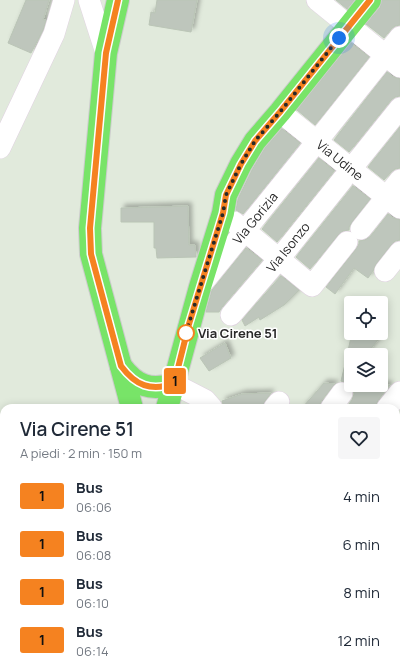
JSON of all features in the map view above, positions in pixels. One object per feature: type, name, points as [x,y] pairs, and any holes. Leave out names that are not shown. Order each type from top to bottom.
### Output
[{"type":"main road","points":[[118,0],[106,53],[90,228],[91,254],[131,404]]},
{"type":"main road","points":[[168,404],[185,336],[223,213],[226,195],[241,164],[255,141],[354,29],[370,0]]},
{"type":"main road","points":[[121,366],[128,376],[138,383],[150,387],[162,388],[174,384]]},
{"type":"street","points":[[0,148],[54,34],[64,0]]},
{"type":"street","points":[[89,0],[106,53]]},
{"type":"street","points":[[316,0],[393,61]]},
{"type":"street","name":"Via Gorizia","points":[[200,287],[316,142],[393,61],[400,37]]},
{"type":"street","name":"Via Isonzo","points":[[231,315],[279,259],[400,108]]},
{"type":"street","name":"Via Udine","points":[[280,112],[347,174],[393,203]]},
{"type":"street","points":[[223,213],[312,286],[354,236],[393,203],[400,180]]},
{"type":"street","points":[[385,271],[400,252]]},
{"type":"street","points":[[174,384],[205,400],[208,404]]},
{"type":"street","points":[[390,404],[400,392]]},
{"type":"building","points":[[26,0],[49,0],[43,20],[46,20],[43,30],[31,53],[8,43]]},
{"type":"building","points":[[157,0],[197,0],[191,32],[149,25],[151,12],[155,13]]},
{"type":"building","points":[[336,0],[354,0],[347,9]]},
{"type":"building","points":[[382,0],[400,0],[400,25],[391,29],[384,38],[366,24],[380,8]]},
{"type":"building","points":[[351,43],[369,57],[315,125],[297,110]]},
{"type":"building","points":[[387,72],[393,77],[400,79],[400,96],[391,100],[349,152],[334,140]]},
{"type":"building","points":[[400,127],[400,168],[391,172],[384,180],[368,167]]},
{"type":"building","points":[[282,129],[300,143],[243,214],[236,210],[238,199],[265,148]]},
{"type":"building","points":[[319,158],[334,171],[277,242],[262,229]]},
{"type":"building","points":[[353,186],[370,199],[352,222],[349,230],[343,231],[338,235],[310,269],[296,257]]},
{"type":"building","points":[[188,206],[189,245],[195,245],[196,257],[157,258],[156,248],[154,248],[154,222],[121,222],[121,208]]},
{"type":"building","points":[[388,214],[393,218],[400,220],[400,240],[395,241],[391,245],[376,264],[368,278],[354,268],[335,294],[326,287],[356,249],[359,241],[370,237]]},
{"type":"building","points":[[246,248],[262,260],[219,312],[206,312],[212,290]]},
{"type":"building","points":[[281,276],[299,290],[284,305],[260,320],[259,317],[245,326],[242,320]]},
{"type":"building","points":[[350,340],[377,341],[372,348],[349,348]]},
{"type":"building","points":[[225,343],[231,358],[209,371],[200,358]]},
{"type":"building","points":[[344,368],[344,382],[341,381]]},
{"type":"building","points":[[324,383],[335,384],[320,404],[306,404]]},
{"type":"building","points":[[354,392],[384,392],[376,404],[349,404]]},
{"type":"building","points":[[271,393],[264,404],[223,404],[222,401],[242,394]]},
{"type":"bus line","name":"1","points":[[118,0],[106,53],[90,228],[91,254],[121,366],[128,376],[138,383],[150,387],[162,388],[174,384],[185,336],[223,213],[226,195],[241,164],[255,141],[370,0]]},
{"type":"place","name":"Via Cirene 51","points":[[186,333]]},
{"type":"route","points":[[186,333],[185,336],[223,213],[226,195],[241,164],[255,141],[339,38]]}]
